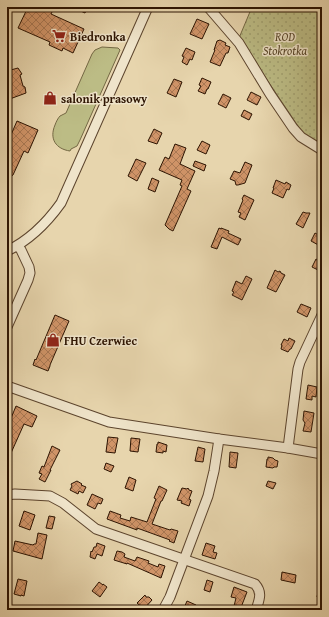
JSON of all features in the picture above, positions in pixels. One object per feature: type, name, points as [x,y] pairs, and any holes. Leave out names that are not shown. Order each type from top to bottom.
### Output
[{"type":"street","points":[[7,251],[18,246],[40,229],[52,216],[60,203],[148,7]]},
{"type":"street","points":[[208,7],[241,46],[270,94],[293,128],[301,136],[322,150]]},
{"type":"street","points":[[7,327],[30,273],[27,262],[18,246]]},
{"type":"street","points":[[288,448],[300,362],[322,315]]},
{"type":"street","points":[[7,386],[109,422],[322,454]]},
{"type":"street","points":[[163,610],[170,597],[208,496],[214,471],[218,439]]},
{"type":"street","points":[[7,495],[16,494],[50,496],[63,503],[96,529],[255,584],[259,589],[260,595],[256,610]]},
{"type":"green space","name":"ROD Stokrotka","points":[[252,7],[322,7],[322,144],[304,135],[239,38]]},
{"type":"green space","points":[[102,47],[118,48],[120,50],[77,146],[70,151],[65,150],[58,146],[53,139],[53,130],[60,116],[66,113],[92,54],[95,50]]},
{"type":"building","name":"Biedronka","points":[[28,7],[36,7],[42,10],[44,7],[47,7],[53,10],[51,14],[84,29],[73,53],[63,48],[62,51],[49,45],[50,42],[18,28]]},
{"type":"building","points":[[72,7],[88,7],[85,13]]},
{"type":"building","points":[[197,19],[209,24],[202,39],[190,34]]},
{"type":"building","points":[[220,40],[226,43],[225,45],[230,47],[220,66],[210,62],[217,41]]},
{"type":"building","points":[[186,48],[195,52],[192,60],[190,59],[187,65],[182,62],[184,57],[182,56]]},
{"type":"building","points":[[18,68],[22,74],[20,75],[26,93],[7,100],[7,71]]},
{"type":"building","points":[[202,78],[211,82],[205,94],[198,91],[201,86],[199,85]]},
{"type":"building","points":[[174,79],[182,82],[176,97],[167,93]]},
{"type":"building","points":[[251,92],[261,97],[257,105],[247,100]]},
{"type":"building","points":[[223,94],[231,98],[226,108],[218,104]]},
{"type":"building","points":[[244,110],[252,114],[249,120],[241,116]]},
{"type":"building","points":[[17,121],[38,130],[28,153],[24,151],[13,175],[10,177],[7,175],[7,144]]},
{"type":"building","points":[[154,129],[162,133],[157,144],[148,141]]},
{"type":"building","points":[[202,141],[210,145],[206,154],[197,150]]},
{"type":"building","points":[[175,144],[186,148],[180,164],[195,171],[187,189],[191,191],[173,231],[165,225],[182,186],[180,185],[182,180],[159,170],[165,157],[169,159]]},
{"type":"building","points":[[136,159],[146,163],[137,181],[128,176]]},
{"type":"building","points":[[195,161],[206,165],[204,171],[193,166]]},
{"type":"building","points":[[245,162],[252,165],[245,183],[236,185],[235,181],[230,179],[234,171],[240,173]]},
{"type":"building","points":[[152,178],[159,181],[155,192],[148,189]]},
{"type":"building","points":[[276,180],[285,184],[286,182],[291,185],[289,190],[287,189],[283,198],[272,193]]},
{"type":"building","points":[[244,195],[254,200],[245,220],[239,217],[241,213],[238,212]]},
{"type":"building","points":[[303,212],[310,213],[303,228],[296,224]]},
{"type":"building","points":[[219,228],[229,231],[228,233],[241,239],[238,245],[222,237],[217,249],[211,247]]},
{"type":"building","points":[[315,233],[322,237],[322,247],[311,241]]},
{"type":"building","points":[[316,259],[322,262],[322,272],[312,267]]},
{"type":"building","points":[[275,270],[278,272],[280,271],[285,275],[276,292],[267,288]]},
{"type":"building","points":[[246,276],[252,279],[242,300],[232,295],[234,292],[232,291],[236,281],[242,284]]},
{"type":"building","points":[[301,304],[311,308],[307,317],[297,312]]},
{"type":"building","name":"FHU Czerwiec","points":[[55,315],[69,321],[48,371],[33,365]]},
{"type":"building","points":[[289,338],[295,341],[288,352],[281,349],[281,345],[284,339],[288,341]]},
{"type":"building","points":[[308,385],[317,387],[316,397],[312,396],[312,400],[306,399]]},
{"type":"building","points":[[16,406],[37,416],[32,427],[24,424],[7,462],[7,428]]},
{"type":"building","points":[[304,411],[314,413],[311,432],[303,431],[305,423],[303,420]]},
{"type":"building","points":[[108,437],[118,438],[115,453],[106,452]]},
{"type":"building","points":[[131,438],[140,439],[138,452],[130,451]]},
{"type":"building","points":[[158,442],[167,445],[166,452],[156,452]]},
{"type":"building","points":[[52,446],[60,450],[45,482],[39,479],[42,474],[39,473],[42,466],[44,467]]},
{"type":"building","points":[[198,447],[205,449],[203,462],[195,461]]},
{"type":"building","points":[[230,452],[238,453],[236,468],[229,467]]},
{"type":"building","points":[[268,457],[278,461],[277,467],[266,467]]},
{"type":"building","points":[[106,463],[114,466],[111,472],[104,469]]},
{"type":"building","points":[[129,477],[136,480],[133,491],[125,488]]},
{"type":"building","points":[[77,481],[86,487],[83,493],[79,491],[78,494],[70,490],[72,486],[71,484]]},
{"type":"building","points":[[268,481],[276,483],[273,489],[266,486]]},
{"type":"building","points":[[159,486],[167,490],[152,524],[178,531],[174,543],[169,541],[170,540],[137,528],[137,530],[107,519],[110,511],[121,515],[120,518],[130,521],[131,517],[147,522],[156,499],[154,498]]},
{"type":"building","points":[[182,488],[188,488],[192,491],[189,499],[191,500],[189,506],[181,503],[182,501],[177,500]]},
{"type":"building","points":[[92,494],[103,499],[101,504],[98,503],[95,509],[87,505]]},
{"type":"building","points":[[24,511],[35,515],[30,530],[19,526]]},
{"type":"building","points":[[49,516],[55,517],[52,529],[46,528]]},
{"type":"building","points":[[38,533],[47,535],[42,559],[13,551],[15,541],[33,545],[36,544]]},
{"type":"building","points":[[97,543],[105,546],[102,556],[97,554],[95,559],[90,557],[91,551],[92,552],[94,547],[96,547]]},
{"type":"building","points":[[206,543],[215,546],[213,552],[217,553],[215,559],[202,555]]},
{"type":"building","points":[[117,551],[125,554],[124,557],[135,561],[137,557],[149,561],[148,563],[158,567],[159,564],[165,566],[161,578],[127,563],[114,560]]},
{"type":"building","points":[[282,572],[296,575],[295,583],[281,580]]},
{"type":"building","points":[[18,579],[27,581],[24,596],[14,594]]},
{"type":"building","points":[[207,580],[213,582],[210,592],[204,590]]},
{"type":"building","points":[[99,582],[107,587],[100,597],[92,591]]},
{"type":"building","points":[[320,582],[322,583],[322,598],[317,597]]},
{"type":"building","points":[[234,587],[247,592],[240,610],[233,610],[236,598],[231,597]]},
{"type":"building","points":[[145,595],[152,600],[144,609],[137,603]]},
{"type":"building","points":[[187,601],[196,605],[194,610],[184,608]]},
{"type":"place","name":"Biedronka","points":[[59,36]]},
{"type":"place","name":"salonik prasowy","points":[[50,98]]},
{"type":"place","name":"FHU Czerwiec","points":[[53,340]]}]
